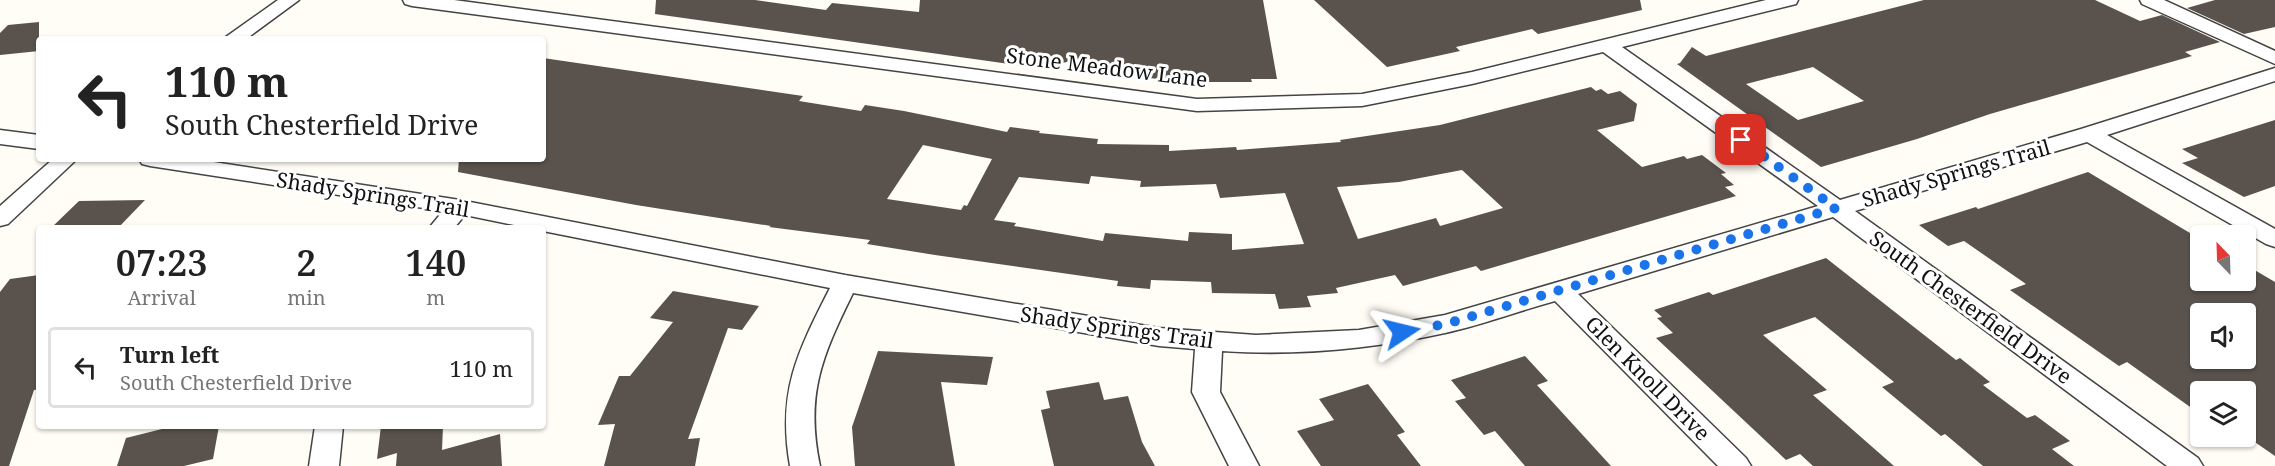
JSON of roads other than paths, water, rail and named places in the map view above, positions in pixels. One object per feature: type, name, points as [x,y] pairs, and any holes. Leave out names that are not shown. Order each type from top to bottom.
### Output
[{"type":"street","points":[[237,36],[290,0]]},
{"type":"street","name":"Stone Meadow Lane","points":[[412,0],[1197,105],[1362,100],[1472,78],[1789,0]]},
{"type":"street","points":[[2149,0],[2275,58]]},
{"type":"street","name":"South Chesterfield Drive","points":[[1607,45],[1836,208],[2188,466]]},
{"type":"street","name":"Shady Springs Trail","points":[[169,162],[460,207],[845,283],[1160,337],[1256,344],[1359,339],[1446,324],[2089,134],[2275,74]]},
{"type":"street","points":[[2089,134],[2275,239]]},
{"type":"street","points":[[0,137],[36,142]]},
{"type":"street","points":[[0,219],[63,162]]},
{"type":"street","points":[[444,225],[460,207]]},
{"type":"street","points":[[805,466],[798,412],[801,382],[814,345],[845,283]]},
{"type":"street","name":"Glen Knoll Drive","points":[[1560,291],[1736,466]]},
{"type":"street","points":[[1209,341],[1206,392],[1244,466]]},
{"type":"street","points":[[324,466],[329,429]]}]
